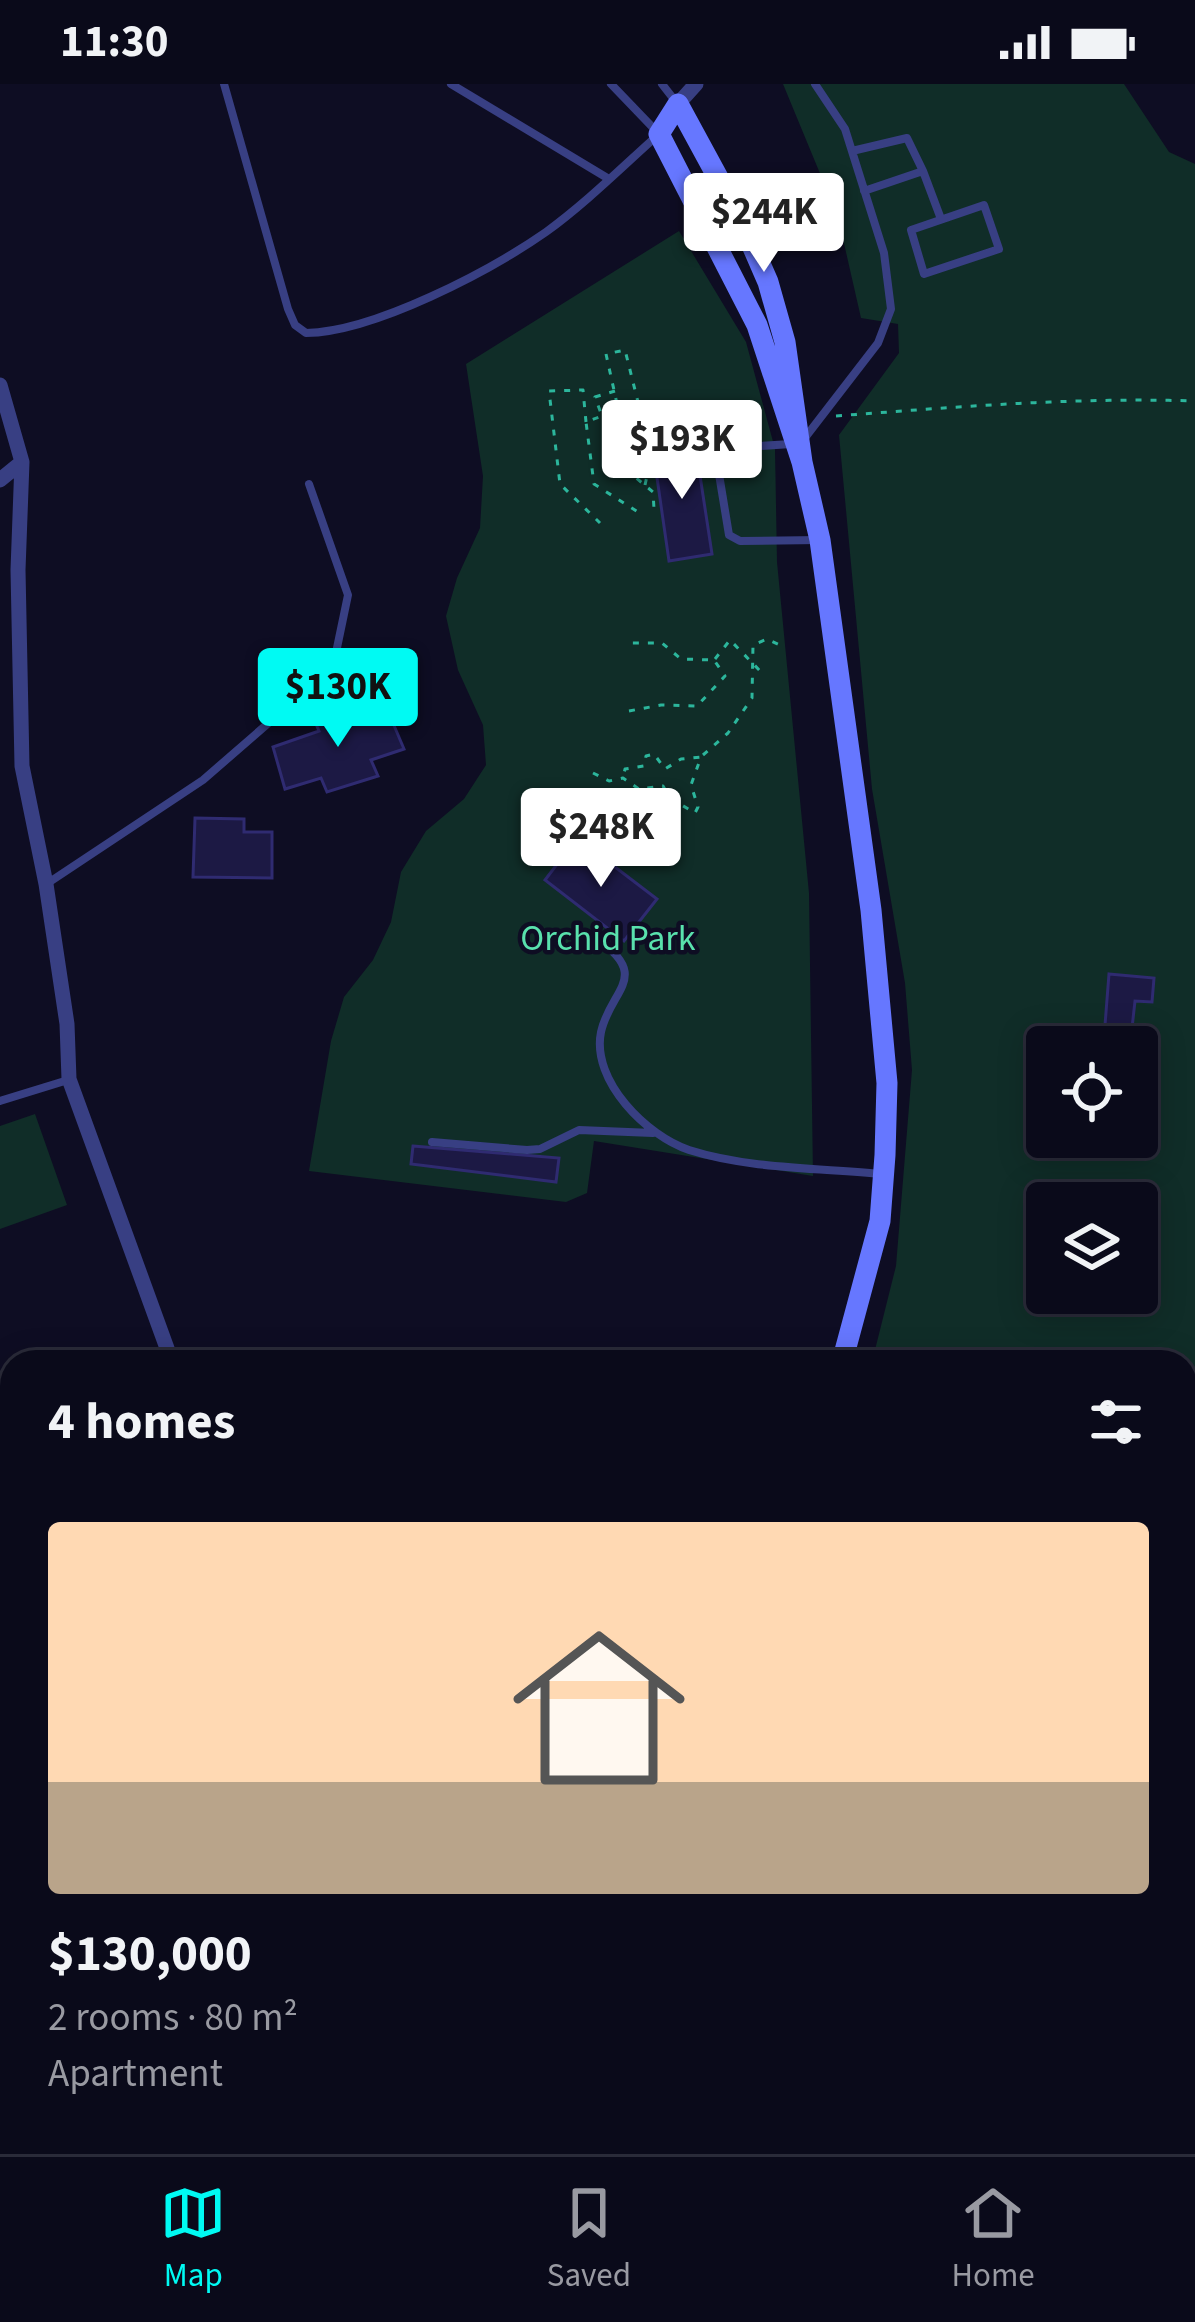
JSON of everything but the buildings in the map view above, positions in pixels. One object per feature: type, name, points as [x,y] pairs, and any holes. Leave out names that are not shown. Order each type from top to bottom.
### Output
[{"type":"street","points":[[696,84],[659,134],[757,325],[799,450],[820,540],[882,1024],[887,1082],[880,1221],[845,1350]]},
{"type":"street","points":[[678,104],[717,171],[768,283],[785,342],[799,450]]},
{"type":"street","points":[[0,385],[22,462],[18,570],[22,766],[46,884],[67,1024],[69,1079],[168,1350]]},
{"type":"street","points":[[0,480],[22,462]]},
{"type":"lane","points":[[224,84],[288,309],[295,325],[306,333],[360,324],[450,285],[542,234],[659,134],[611,84]]},
{"type":"lane","points":[[451,84],[609,179]]},
{"type":"lane","points":[[662,84],[678,104]]},
{"type":"lane","points":[[815,84],[845,129],[884,253],[891,310],[878,343],[799,450],[729,448],[716,456],[729,535],[740,541],[820,540]]},
{"type":"lane","points":[[852,151],[907,138],[941,219]]},
{"type":"lane","points":[[864,191],[923,171]]},
{"type":"lane","points":[[984,205],[999,249],[924,274],[910,230],[941,219],[984,205]]},
{"type":"lane","points":[[46,884],[202,780],[333,667],[348,595],[309,484]]},
{"type":"lane","points":[[597,938],[616,952],[625,976],[601,1030],[601,1053],[622,1098],[654,1133],[686,1149],[722,1157],[883,1174]]},
{"type":"lane","points":[[0,1101],[69,1079]]},
{"type":"lane","points":[[432,1142],[527,1150],[590,1129],[654,1133]]},
{"type":"path","points":[[645,485],[649,467],[637,452],[627,449],[606,354],[625,350],[647,438],[637,452],[634,477],[653,492],[654,509]]},
{"type":"path","points":[[599,523],[560,484],[549,392],[583,390],[594,484],[638,512]]},
{"type":"path","points":[[586,422],[602,416],[596,397],[615,391]]},
{"type":"path","points":[[822,417],[974,405],[1195,401]]},
{"type":"path","points":[[593,772],[609,781],[623,778],[639,789],[663,786],[670,798],[695,813],[698,807],[692,785],[701,757],[728,733],[752,698],[753,645],[767,639],[785,648]]},
{"type":"path","points":[[714,660],[730,640],[765,676]]},
{"type":"path","points":[[629,643],[662,643],[681,659],[714,660]]},
{"type":"path","points":[[629,711],[661,705],[697,706],[724,676],[714,660]]},
{"type":"path","points":[[623,778],[625,769],[644,766],[646,756],[654,754],[665,770],[681,759],[701,757]]},
{"type":"green space","points":[[783,84],[1124,84],[1169,152],[1195,164],[1195,1350],[875,1350],[896,1266],[912,1070],[905,983],[872,789],[839,435],[899,353],[898,324],[861,318],[838,217]]},
{"type":"green space","name":"Orchid Park","points":[[679,231],[746,342],[775,449],[777,562],[809,893],[813,1176],[594,1141],[587,1193],[566,1202],[309,1171],[331,1041],[344,997],[373,960],[391,922],[401,872],[426,831],[464,799],[486,765],[483,725],[458,670],[446,616],[480,528],[483,476],[466,364]]},
{"type":"green space","points":[[35,1114],[67,1205],[0,1229],[0,1126]]}]
